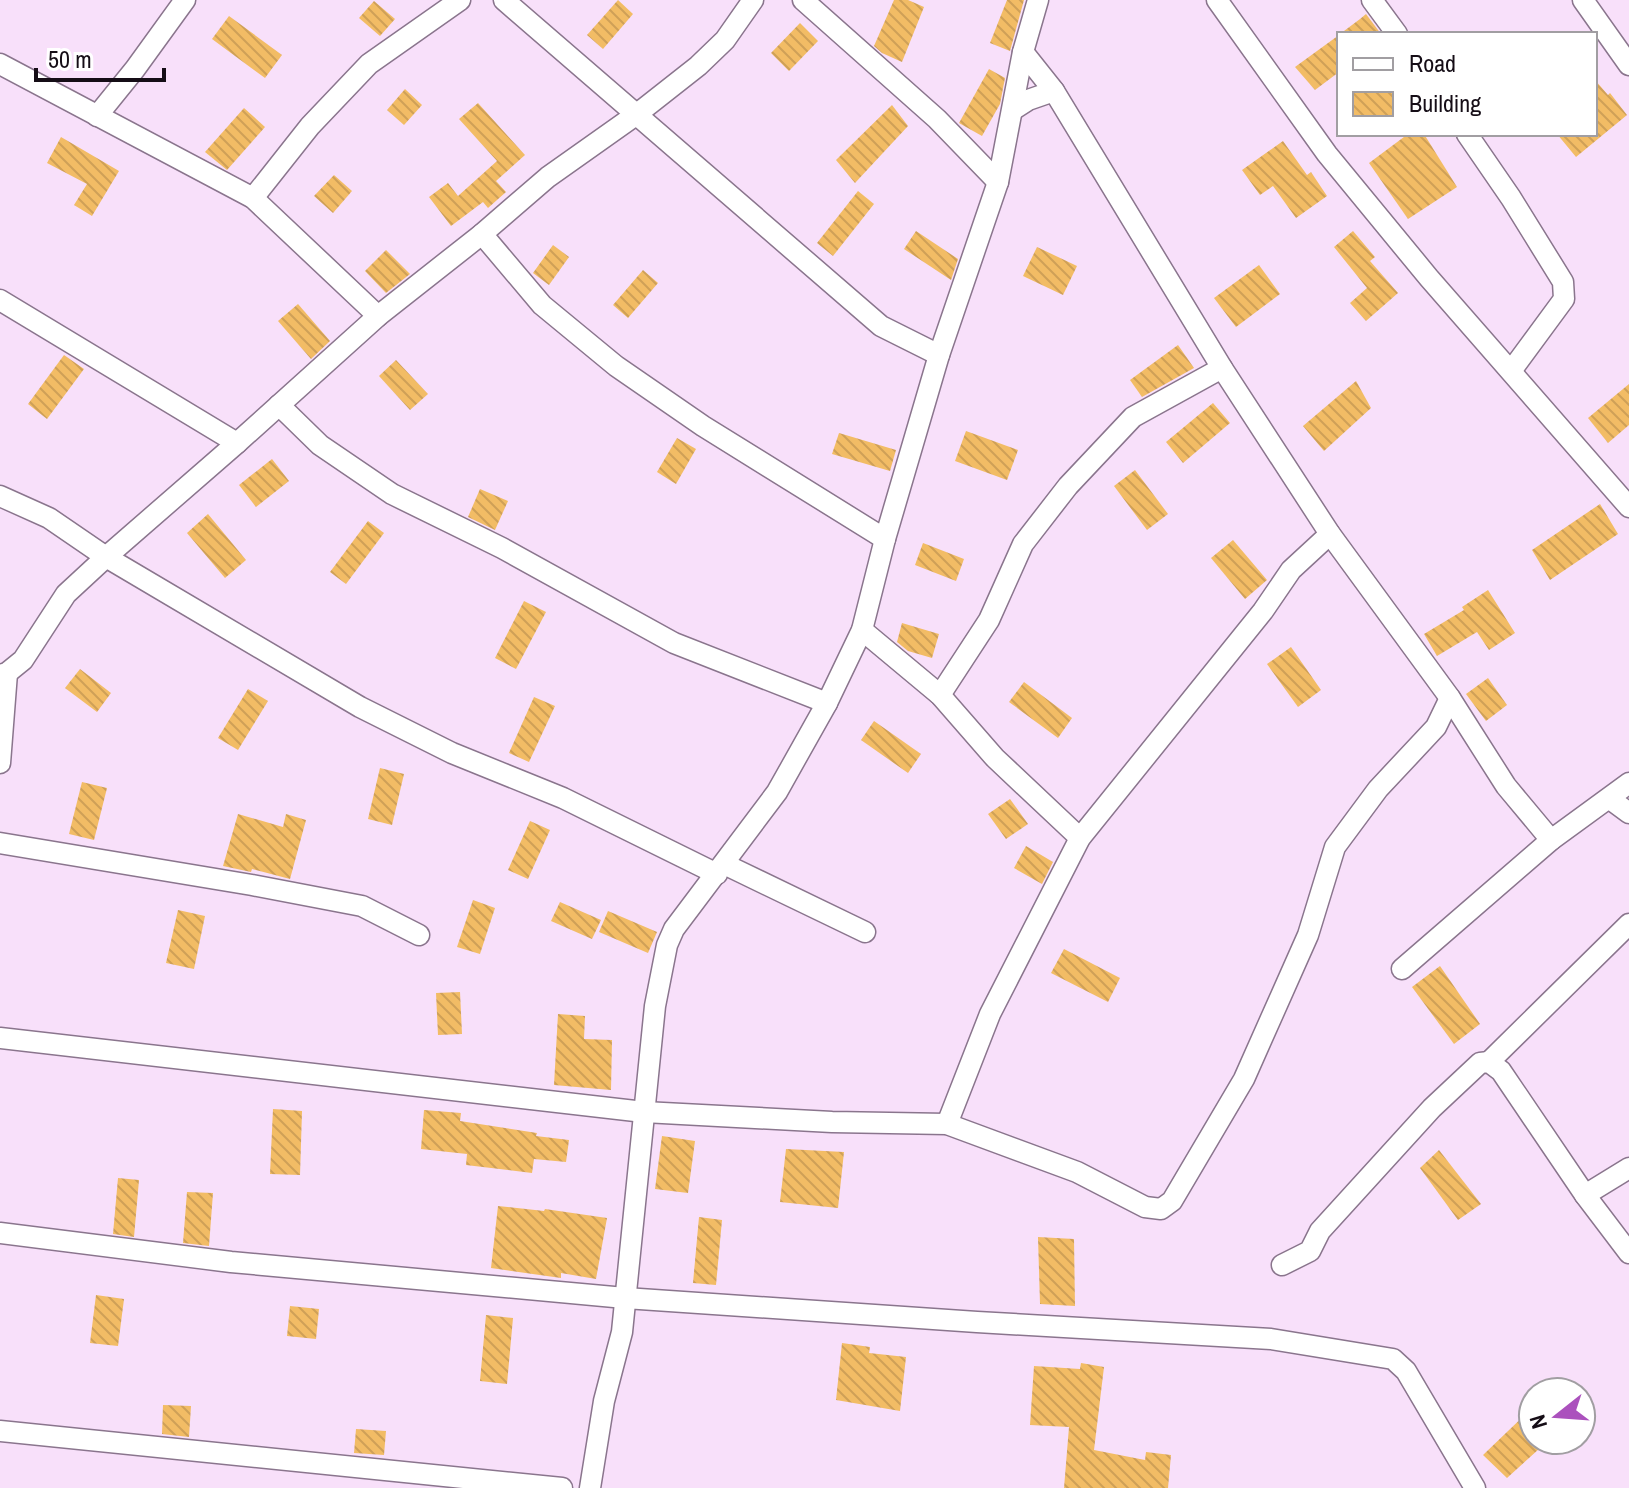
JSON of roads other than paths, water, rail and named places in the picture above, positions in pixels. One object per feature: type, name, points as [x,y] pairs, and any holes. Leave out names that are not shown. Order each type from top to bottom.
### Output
[{"type":"street","points":[[97,116],[185,0]]},
{"type":"street","points":[[253,198],[310,126],[369,64],[460,0]]},
{"type":"street","points":[[504,0],[881,326],[939,355]]},
{"type":"street","points":[[0,763],[4,674],[23,660],[66,594],[378,316],[548,177],[698,66],[725,40],[753,0]]},
{"type":"street","points":[[803,0],[937,119],[998,182]]},
{"type":"street","points":[[590,1488],[604,1401],[622,1332],[655,1006],[667,945],[674,929],[777,792],[827,703],[862,630],[939,355],[998,182],[1023,52],[1038,0]]},
{"type":"street","points":[[1217,0],[1327,154],[1429,278],[1629,507]]},
{"type":"street","points":[[1372,0],[1396,32]]},
{"type":"street","points":[[1583,0],[1629,65]]},
{"type":"street","points":[[1023,52],[1054,91],[1222,368],[1330,534],[1450,698],[1506,786],[1551,840]]},
{"type":"street","points":[[0,64],[253,198],[378,316]]},
{"type":"street","points":[[1014,109],[1028,100],[1054,91]]},
{"type":"street","points":[[1468,136],[1563,282],[1564,299],[1511,371]]},
{"type":"street","points":[[482,234],[542,305],[616,366],[703,426],[885,539]]},
{"type":"street","points":[[0,300],[237,443]]},
{"type":"street","points":[[940,695],[989,620],[1023,544],[1068,486],[1133,417],[1222,368]]},
{"type":"street","points":[[279,405],[320,445],[392,494],[502,548],[674,643],[827,703]]},
{"type":"street","points":[[0,496],[49,518],[106,557],[360,707],[452,753],[563,798],[865,932]]},
{"type":"street","points":[[947,1124],[990,1014],[1080,838],[1263,611],[1291,570],[1330,534]]},
{"type":"street","points":[[862,630],[940,695],[995,758],[1080,838]]},
{"type":"street","points":[[0,1038],[644,1112],[832,1122],[947,1124],[1077,1172],[1145,1207],[1161,1209],[1172,1201],[1244,1079],[1308,935],[1335,847],[1378,789],[1436,727],[1450,698]]},
{"type":"street","points":[[1436,727],[1463,722]]},
{"type":"street","points":[[1402,969],[1551,840],[1629,783]]},
{"type":"street","points":[[1610,799],[1629,813]]},
{"type":"street","points":[[0,843],[362,906],[419,935]]},
{"type":"street","points":[[1282,1265],[1306,1255],[1320,1231],[1432,1108],[1480,1063],[1489,1062],[1629,924]]},
{"type":"street","points":[[1489,1062],[1501,1071],[1585,1195],[1629,1253]]},
{"type":"street","points":[[1585,1195],[1629,1168]]},
{"type":"street","points":[[0,1233],[231,1262],[625,1298],[1271,1339],[1393,1359],[1406,1371],[1475,1488]]},
{"type":"street","points":[[0,1431],[562,1488]]}]
